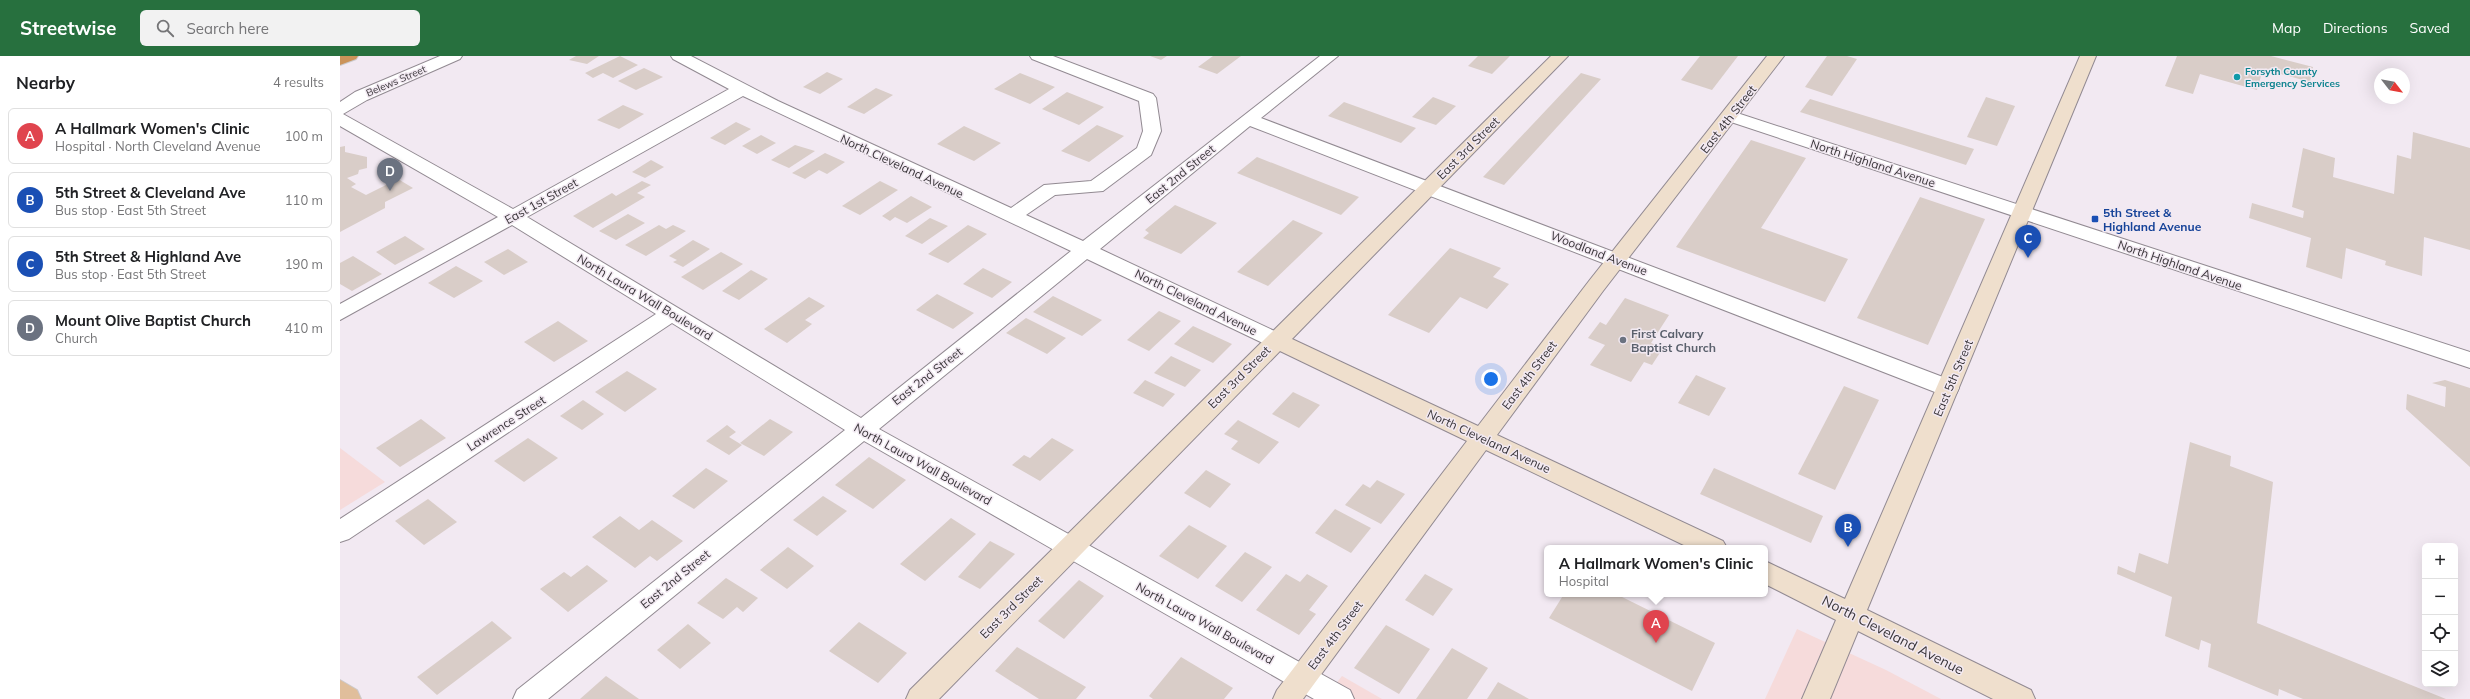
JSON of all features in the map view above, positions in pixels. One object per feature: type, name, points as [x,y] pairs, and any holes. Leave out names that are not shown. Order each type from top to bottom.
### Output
[{"type":"highway","points":[[340,60],[350,56]]},
{"type":"main road","name":"East 3rd Street","points":[[920,699],[1560,56]]},
{"type":"main road","name":"East 4th Street","points":[[1287,699],[1481,438],[1776,56]]},
{"type":"main road","name":"East 5th Street","points":[[1816,699],[2088,56]]},
{"type":"main road","name":"North Cleveland Avenue","points":[[1276,340],[1708,545]]},
{"type":"main road","name":"North Cleveland Avenue","points":[[1768,573],[1853,614],[2021,699]]},
{"type":"main road","points":[[340,692],[347,699]]},
{"type":"street","name":"Belews Street","points":[[340,110],[361,96],[454,56]]},
{"type":"street","name":"North Cleveland Avenue","points":[[679,56],[742,90],[1011,217],[1087,250],[1276,340]]},
{"type":"street","points":[[1011,217],[1052,189],[1096,187],[1145,151],[1152,131],[1147,98],[1038,56]]},
{"type":"street","name":"East 2nd Street","points":[[527,699],[1248,119],[1330,56]]},
{"type":"street","name":"East 1st Street","points":[[340,313],[742,90]]},
{"type":"street","name":"North Highland Avenue","points":[[1731,116],[2022,214],[2470,360]]},
{"type":"street","name":"North Laura Wall Boulevard","points":[[340,119],[513,217],[861,429],[1340,699]]},
{"type":"street","name":"Woodland Avenue","points":[[1248,119],[1948,388]]},
{"type":"street","name":"Lawrence Street","points":[[340,532],[672,313]]},
{"type":"shaded area","points":[[340,448],[385,482],[340,510]]},
{"type":"shaded area","points":[[1797,629],[1886,670],[1941,699],[1765,699]]},
{"type":"shaded area","points":[[1342,676],[1382,699],[1324,699]]},
{"type":"building","points":[[576,56],[599,56],[587,64],[569,60]]},
{"type":"building","points":[[620,56],[638,65],[613,78],[603,73],[593,78],[585,73]]},
{"type":"building","points":[[1150,56],[1167,56],[1161,60]]},
{"type":"building","points":[[1213,56],[1241,56],[1217,74],[1198,67]]},
{"type":"building","points":[[1478,56],[1510,56],[1492,74],[1468,66]]},
{"type":"building","points":[[1700,56],[1738,56],[1712,90],[1681,80]]},
{"type":"building","points":[[1827,56],[1847,56],[1857,59],[1832,96],[1805,87]]},
{"type":"building","name":"Forsyth County Emergency Services","points":[[2177,56],[2271,56],[2313,67],[2310,82],[2263,69],[2257,90],[2200,74],[2193,94],[2165,86]]},
{"type":"building","points":[[644,68],[663,77],[636,90],[618,81]]},
{"type":"building","points":[[827,72],[843,79],[820,94],[803,87]]},
{"type":"building","points":[[1020,73],[1055,87],[1030,104],[994,89]]},
{"type":"building","points":[[1581,73],[1601,79],[1504,185],[1483,177]]},
{"type":"building","points":[[876,88],[893,95],[864,114],[847,107]]},
{"type":"building","points":[[1067,92],[1104,107],[1079,125],[1042,109]]},
{"type":"building","points":[[1433,97],[1456,106],[1436,125],[1412,117]]},
{"type":"building","points":[[1986,97],[2015,106],[1997,146],[1967,137]]},
{"type":"building","points":[[1810,99],[1974,149],[1966,165],[1800,112]]},
{"type":"building","points":[[1344,102],[1416,128],[1401,143],[1328,116]]},
{"type":"building","points":[[623,105],[644,114],[619,129],[597,120]]},
{"type":"building","points":[[736,122],[751,129],[725,145],[710,138]]},
{"type":"building","points":[[1097,125],[1124,136],[1089,162],[1061,151]]},
{"type":"building","points":[[964,126],[1001,143],[974,161],[937,144]]},
{"type":"building","points":[[2413,132],[2470,148],[2470,250],[2424,237],[2422,276],[2385,265],[2386,261],[2346,248],[2342,279],[2306,267],[2311,238],[2249,218],[2252,203],[2303,218],[2304,211],[2292,207],[2303,148],[2335,158],[2333,177],[2394,194],[2397,155],[2411,159]]},
{"type":"building","points":[[761,135],[776,143],[757,154],[742,146]]},
{"type":"building","points":[[1751,140],[1806,158],[1761,228],[1848,259],[1825,302],[1676,247]]},
{"type":"building","points":[[795,145],[815,151],[789,168],[771,160]]},
{"type":"building","points":[[345,146],[345,152],[367,157],[367,168],[359,170],[358,174],[347,178],[356,184],[351,187],[366,195],[398,179],[413,188],[385,202],[385,208],[340,232],[340,147]]},
{"type":"building","points":[[825,153],[845,162],[827,174],[819,170],[805,179],[792,173]]},
{"type":"building","points":[[1257,157],[1359,197],[1341,215],[1237,173]]},
{"type":"building","points":[[651,160],[664,167],[645,178],[632,172]]},
{"type":"building","points":[[642,181],[651,185],[637,193],[645,197],[593,228],[573,216],[612,193],[616,196]]},
{"type":"building","points":[[880,181],[898,190],[860,215],[842,206]]},
{"type":"building","points":[[911,196],[932,207],[907,223],[895,217],[890,221],[882,216]]},
{"type":"building","points":[[1920,197],[1985,219],[1928,345],[1857,318]]},
{"type":"building","points":[[1175,205],[1217,223],[1181,254],[1143,238],[1149,233],[1145,230]]},
{"type":"building","points":[[628,214],[645,223],[616,240],[599,231]]},
{"type":"building","points":[[930,218],[948,226],[922,244],[905,236]]},
{"type":"building","points":[[1293,220],[1323,233],[1268,286],[1237,272]]},
{"type":"building","points":[[659,225],[666,229],[673,225],[686,231],[646,256],[625,245]]},
{"type":"building","points":[[968,225],[987,234],[948,263],[928,254]]},
{"type":"building","points":[[405,236],[425,249],[395,265],[376,252]]},
{"type":"building","points":[[693,240],[710,249],[683,267],[673,262],[677,260],[669,256]]},
{"type":"building","points":[[1450,248],[1501,268],[1493,277],[1509,284],[1487,309],[1460,297],[1429,333],[1388,315]]},
{"type":"building","points":[[508,249],[528,262],[504,275],[484,262]]},
{"type":"building","points":[[721,252],[743,264],[703,290],[681,277]]},
{"type":"building","points":[[353,256],[382,274],[352,291],[340,284],[340,263]]},
{"type":"building","points":[[456,266],[483,281],[454,298],[428,283]]},
{"type":"building","points":[[983,268],[1012,282],[992,298],[963,284]]},
{"type":"building","points":[[751,270],[768,279],[739,300],[722,291]]},
{"type":"building","points":[[937,294],[974,313],[953,329],[916,310]]},
{"type":"building","points":[[1053,296],[1102,320],[1082,336],[1033,312]]},
{"type":"building","points":[[809,297],[825,306],[805,320],[812,324],[787,343],[764,329]]},
{"type":"building","name":"First Calvary Baptist Church","points":[[1625,298],[1669,315],[1651,343],[1663,348],[1652,365],[1644,362],[1631,382],[1590,365],[1605,345],[1588,338],[1600,322],[1606,325]]},
{"type":"building","points":[[1159,311],[1181,321],[1149,351],[1127,340]]},
{"type":"building","points":[[1026,318],[1066,338],[1047,354],[1006,333]]},
{"type":"building","points":[[558,321],[588,341],[554,362],[524,342]]},
{"type":"building","points":[[1193,326],[1232,344],[1213,363],[1174,344]]},
{"type":"building","points":[[1171,356],[1201,370],[1185,387],[1154,373]]},
{"type":"building","points":[[627,371],[657,389],[625,412],[595,392]]},
{"type":"building","points":[[1696,375],[1726,388],[1709,416],[1678,403]]},
{"type":"building","points":[[1145,380],[1175,394],[1163,407],[1133,393]]},
{"type":"building","points":[[2445,380],[2470,388],[2470,467],[2406,409],[2407,394],[2445,407],[2446,387],[2432,383]]},
{"type":"building","points":[[1844,386],[1879,400],[1835,490],[1798,474]]},
{"type":"building","points":[[1293,392],[1320,405],[1299,428],[1272,414]]},
{"type":"building","points":[[583,400],[604,414],[582,430],[560,416]]},
{"type":"building","points":[[421,419],[446,438],[400,467],[376,448]]},
{"type":"building","points":[[770,419],[793,432],[764,456],[740,443]]},
{"type":"building","points":[[1238,420],[1279,442],[1259,464],[1231,449],[1238,441],[1224,434]]},
{"type":"building","points":[[727,425],[736,432],[729,437],[742,445],[729,455],[706,441]]},
{"type":"building","points":[[528,438],[558,458],[524,482],[494,461]]},
{"type":"building","points":[[1052,438],[1074,450],[1040,481],[1012,465],[1024,455],[1030,458]]},
{"type":"building","points":[[2190,442],[2231,456],[2230,466],[2273,482],[2257,623],[2446,699],[2303,699],[2279,689],[2278,696],[2208,667],[2211,644],[2201,640],[2199,650],[2165,636],[2172,597],[2117,574],[2118,566],[2135,573],[2139,553],[2168,564]]},
{"type":"building","points":[[869,457],[906,480],[873,509],[835,485]]},
{"type":"building","points":[[706,468],[728,481],[694,509],[672,496]]},
{"type":"building","points":[[1714,468],[1823,516],[1811,543],[1700,494]]},
{"type":"building","points":[[1206,470],[1231,484],[1210,508],[1184,493]]},
{"type":"building","points":[[1377,480],[1405,494],[1381,524],[1345,505],[1363,484],[1370,488]]},
{"type":"building","points":[[823,496],[847,511],[817,536],[793,520]]},
{"type":"building","points":[[428,499],[457,522],[424,545],[395,521]]},
{"type":"building","points":[[1335,509],[1371,528],[1351,553],[1315,533]]},
{"type":"building","points":[[620,516],[639,530],[652,520],[683,541],[657,561],[650,556],[635,568],[592,537]]},
{"type":"building","points":[[951,518],[976,534],[925,581],[900,564]]},
{"type":"building","points":[[1189,525],[1227,546],[1198,579],[1159,556]]},
{"type":"building","points":[[990,541],[1015,554],[980,589],[958,577]]},
{"type":"building","points":[[788,547],[814,566],[787,589],[760,570]]},
{"type":"building","points":[[1245,552],[1272,567],[1242,602],[1215,586]]},
{"type":"building","points":[[587,565],[608,581],[568,612],[540,589],[564,572],[571,577]]},
{"type":"building","points":[[1286,574],[1300,582],[1307,574],[1328,586],[1309,610],[1316,614],[1299,635],[1256,610]]},
{"type":"building","points":[[1425,574],[1453,589],[1433,616],[1405,600]]},
{"type":"building","points":[[726,578],[758,598],[743,612],[737,607],[723,619],[697,603]]},
{"type":"building","points":[[1079,580],[1104,596],[1064,639],[1038,621]]},
{"type":"building","points":[[1562,597],[1622,597],[1715,643],[1692,691],[1549,618]]},
{"type":"building","points":[[492,621],[512,638],[437,695],[417,677]]},
{"type":"building","points":[[859,622],[907,653],[878,683],[829,651]]},
{"type":"building","points":[[688,624],[711,643],[680,669],[657,650]]},
{"type":"building","points":[[1386,625],[1430,649],[1399,694],[1354,668]]},
{"type":"building","points":[[1017,647],[1086,687],[1076,699],[1039,699],[995,671]]},
{"type":"building","points":[[1452,648],[1488,668],[1467,699],[1416,699]]},
{"type":"building","points":[[1181,657],[1233,688],[1224,699],[1153,699],[1149,696]]},
{"type":"building","points":[[606,676],[639,699],[580,699]]},
{"type":"building","points":[[1498,682],[1529,699],[1487,699]]},
{"type":"place","name":"Forsyth County Emergency Services","points":[[2237,77]]},
{"type":"place","name":"Mount Olive Baptist Church","points":[[390,191]]},
{"type":"place","name":"5th Street & Highland Avenue","points":[[2095,219]]},
{"type":"place","name":"5th Street & Highland Ave","points":[[2028,258]]},
{"type":"place","name":"First Calvary Baptist Church","points":[[1623,340]]},
{"type":"place","name":"5th Street & Cleveland Ave","points":[[1848,547]]},
{"type":"place","name":"A Hallmark Women's Clinic","points":[[1656,643]]}]
